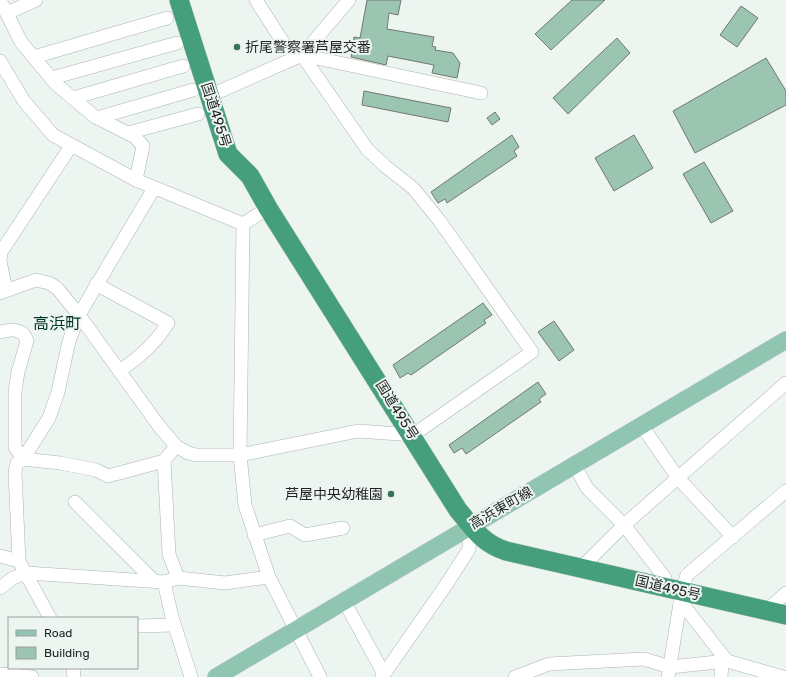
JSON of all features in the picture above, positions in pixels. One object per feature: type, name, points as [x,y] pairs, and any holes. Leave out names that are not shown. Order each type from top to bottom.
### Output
[{"type":"highway","name":"国道495号","points":[[179,0],[201,93],[228,154],[250,176],[268,208],[413,435],[458,510],[482,539],[492,546],[506,551],[582,567],[663,587],[681,596],[786,615]]},
{"type":"main road","name":"高浜東町線","points":[[216,677],[786,340]]},
{"type":"street","points":[[0,0],[21,42],[52,78],[97,118],[135,137],[143,146],[136,180]]},
{"type":"street","points":[[7,13],[36,0]]},
{"type":"street","points":[[256,0],[286,47],[302,55],[481,93]]},
{"type":"street","points":[[97,118],[201,93],[302,55],[349,0]]},
{"type":"street","points":[[34,57],[167,18]]},
{"type":"street","points":[[52,78],[177,43]]},
{"type":"street","points":[[71,146],[1,252],[0,261],[3,292],[36,280],[49,283],[57,288],[79,315],[159,426],[176,446],[188,453],[196,455],[240,455],[358,430],[413,435],[532,352],[439,220],[413,188],[385,166],[367,149],[302,55]]},
{"type":"street","points":[[0,61],[4,74],[24,101],[53,135],[136,180],[243,224]]},
{"type":"street","points":[[73,98],[183,66]]},
{"type":"street","points":[[128,134],[198,114]]},
{"type":"street","points":[[49,617],[19,561],[15,472],[17,463],[23,459],[49,418],[58,392],[69,342],[79,315],[154,188]]},
{"type":"street","points":[[243,224],[268,208]]},
{"type":"street","points":[[243,224],[240,455],[245,505],[254,536],[269,577],[320,677]]},
{"type":"street","points":[[96,284],[168,323],[161,336],[138,359],[119,371]]},
{"type":"street","points":[[0,332],[9,329],[19,331],[25,336],[27,342],[18,372],[15,392],[15,448],[23,459],[60,463],[96,470],[108,476],[164,461],[176,446]]},
{"type":"street","points":[[582,567],[624,525],[786,383]]},
{"type":"street","points":[[642,426],[678,478],[733,537]]},
{"type":"street","points":[[164,461],[169,554],[178,578]]},
{"type":"street","points":[[575,466],[587,488],[624,525],[666,578],[663,587]]},
{"type":"street","points":[[669,672],[673,639],[681,596],[687,575],[786,491]]},
{"type":"street","points":[[75,502],[159,581],[190,677]]},
{"type":"street","points":[[344,601],[383,676],[469,549],[471,525]]},
{"type":"street","points":[[254,536],[290,526],[305,535],[343,528]]},
{"type":"street","points":[[0,556],[19,561]]},
{"type":"street","points":[[0,588],[13,578],[26,573],[159,581],[178,578],[225,583],[269,577]]},
{"type":"street","points":[[766,611],[786,593]]},
{"type":"street","points":[[681,596],[725,662],[721,677]]},
{"type":"street","points":[[138,626],[174,625]]},
{"type":"street","points":[[516,677],[549,664],[644,659],[669,672],[725,662],[783,677]]},
{"type":"street","points":[[0,674],[32,677]]},
{"type":"building","points":[[367,0],[401,0],[398,15],[389,13],[387,29],[434,37],[432,46],[436,47],[435,50],[453,53],[460,63],[457,78],[432,73],[434,65],[388,56],[386,65],[351,57],[354,37],[360,38]]},
{"type":"building","points":[[572,0],[605,0],[551,50],[535,34]]},
{"type":"building","points":[[741,6],[758,18],[737,47],[720,35]]},
{"type":"building","points":[[617,38],[630,53],[568,114],[553,98]]},
{"type":"building","points":[[766,58],[786,91],[786,105],[695,153],[673,111]]},
{"type":"building","points":[[364,91],[451,108],[448,122],[362,105]]},
{"type":"building","points":[[495,112],[500,119],[492,125],[487,118]]},
{"type":"building","points":[[512,135],[519,147],[514,151],[517,156],[447,203],[445,199],[438,203],[431,192]]},
{"type":"building","points":[[634,135],[653,168],[614,191],[595,158]]},
{"type":"building","points":[[704,162],[733,211],[711,223],[683,174]]},
{"type":"building","points":[[483,303],[492,315],[484,320],[486,323],[411,375],[408,373],[400,378],[393,365]]},
{"type":"building","points":[[554,321],[574,350],[559,361],[538,332]]},
{"type":"building","points":[[538,382],[546,394],[539,399],[541,402],[466,454],[462,448],[454,453],[449,445]]},
{"type":"place","name":"折尾警察署芦屋交番","points":[[237,47]]},
{"type":"place","name":"芦屋中央幼稚園","points":[[391,494]]},
{"type":"district","name":"高浜町","points":[[57,323]]}]
